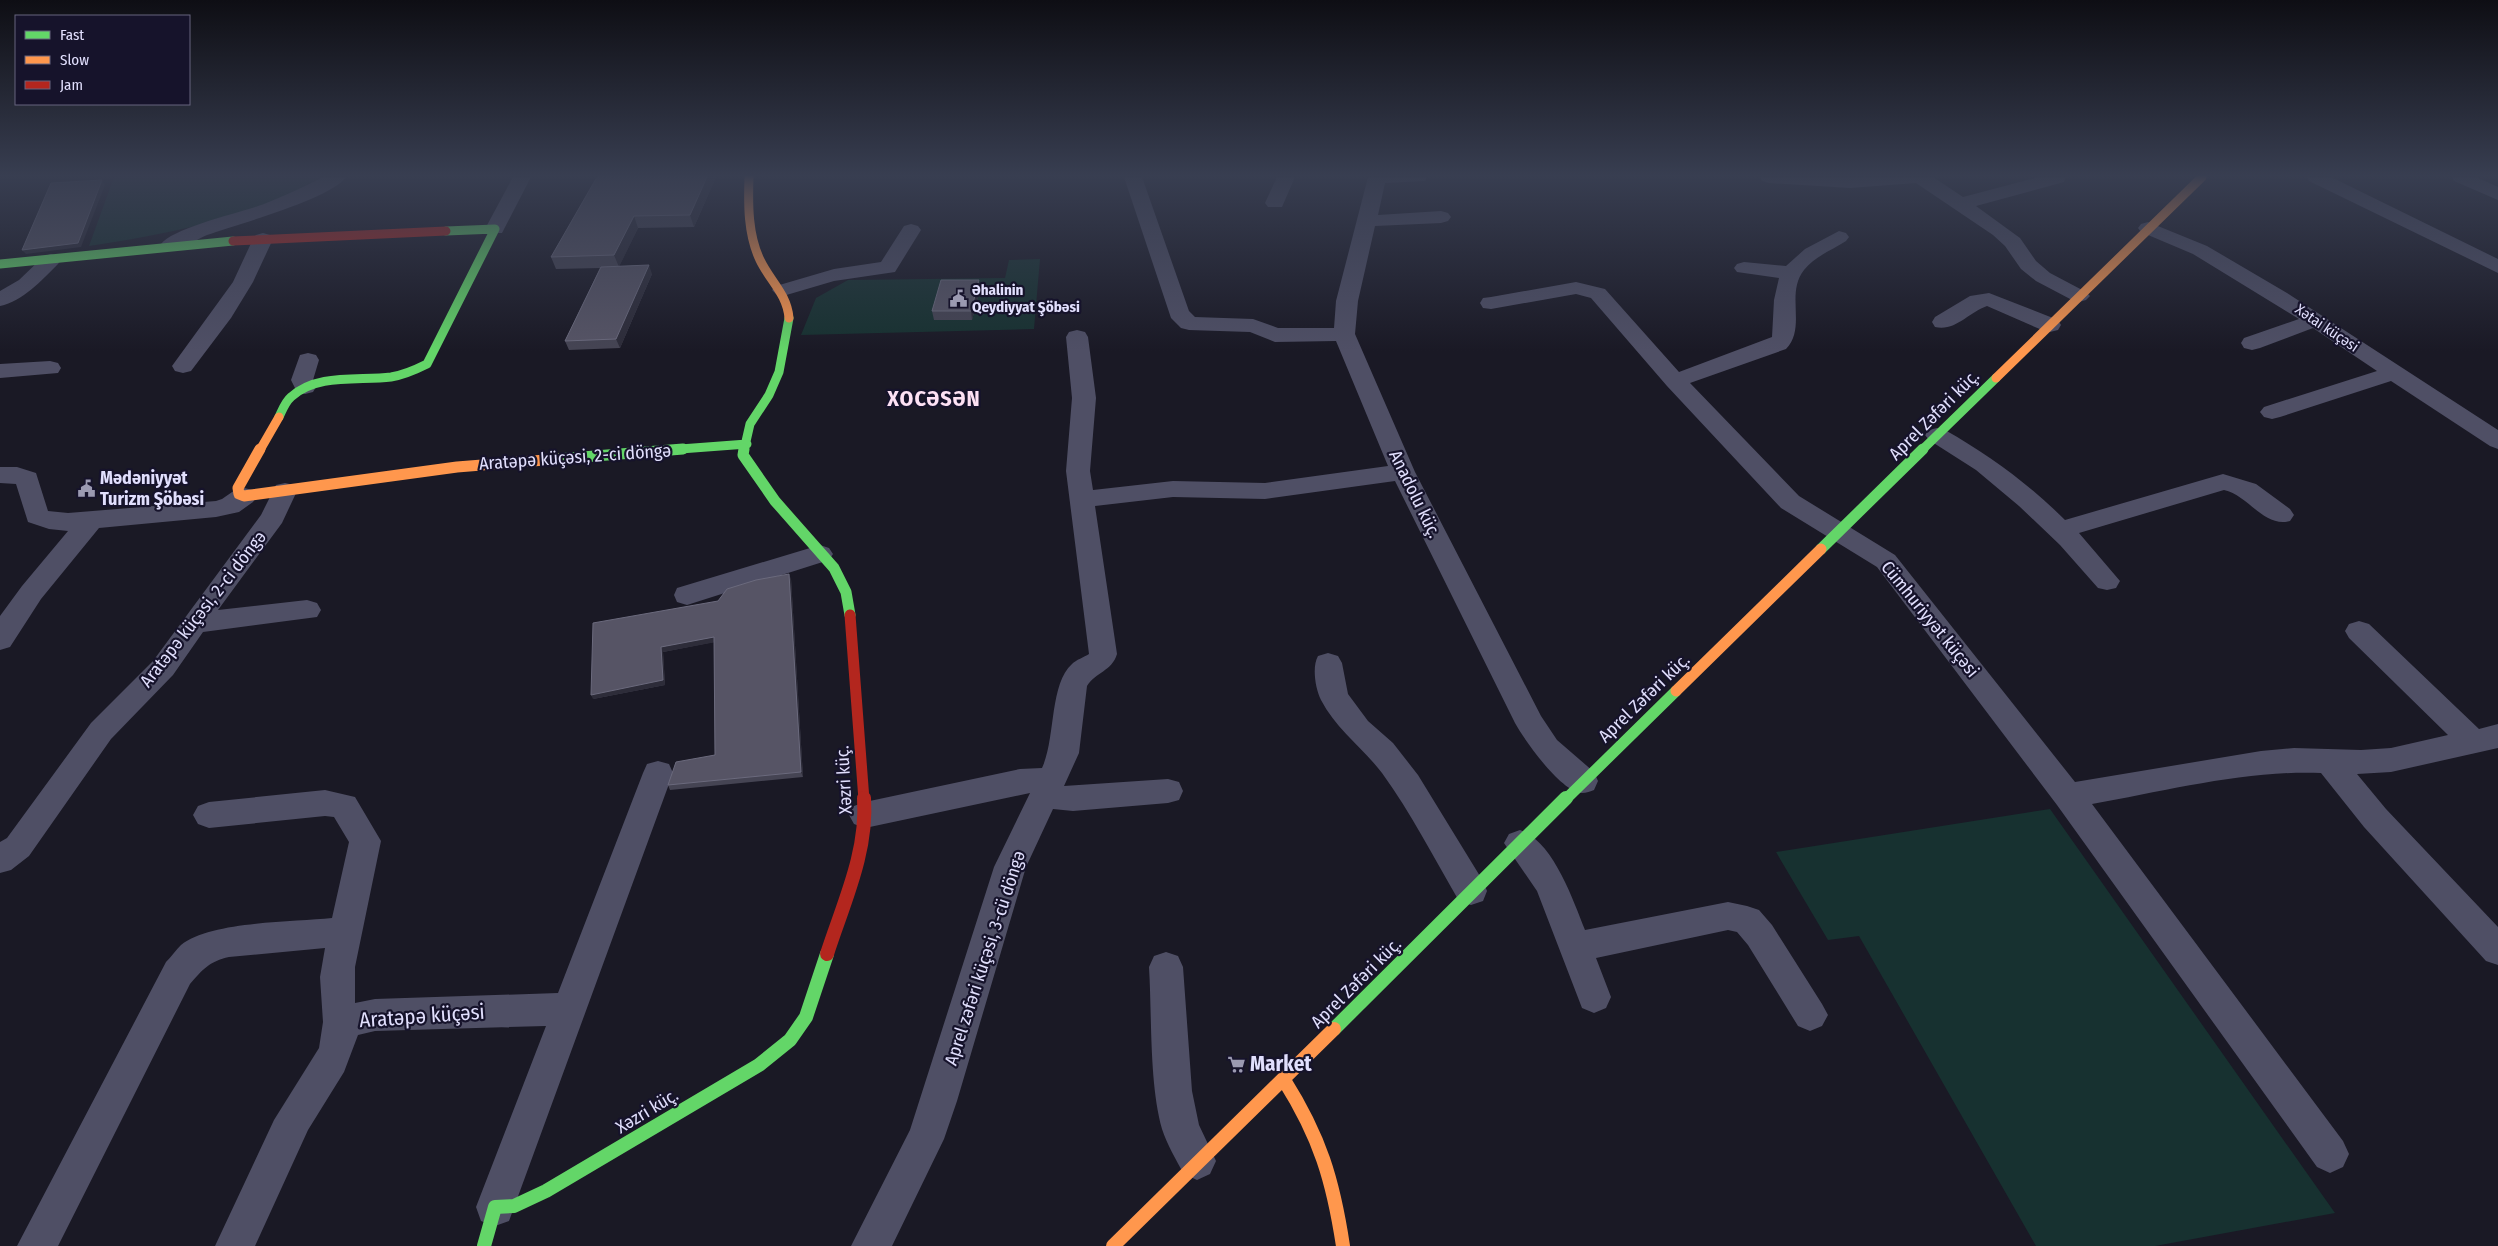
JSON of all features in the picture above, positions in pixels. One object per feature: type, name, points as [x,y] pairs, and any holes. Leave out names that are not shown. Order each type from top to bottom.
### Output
[{"type":"street","points":[[171,244],[189,235]]},
{"type":"street","points":[[0,264],[51,260],[171,244],[352,235]]},
{"type":"street","points":[[0,475],[17,475],[28,479],[37,516],[49,520],[68,522],[216,509],[230,506],[244,496],[239,494],[238,488],[290,398],[305,387],[333,381],[401,376],[422,369],[427,364],[464,295],[492,235]]},
{"type":"street","name":"Xəzri küç.","points":[[495,1206],[514,1206],[546,1191],[759,1065],[790,1040],[806,1017],[861,849],[865,815],[851,621],[846,592],[834,568],[820,554],[750,469],[743,455],[747,444],[748,429],[772,391],[779,372],[789,317],[783,290],[767,272],[758,256],[752,235]]},
{"type":"street","points":[[783,290],[821,276],[853,270],[888,268],[908,235]]},
{"type":"street","points":[[1153,235],[1179,314],[1189,323],[1253,326],[1275,335],[1284,336],[1344,334]]},
{"type":"street","name":"Anadolu küç.","points":[[1364,235],[1347,302],[1344,334],[1403,472],[1530,723],[1546,748],[1583,781]]},
{"type":"street","points":[[2005,235],[2012,242],[2028,265],[2043,277],[2079,296]]},
{"type":"street","name":"Aprel Zəfəri küç.","points":[[1113,1246],[1197,1161],[1284,1080],[1471,891],[1841,532],[2141,235]]},
{"type":"street","name":"Xətai küçəsi","points":[[2165,235],[2200,250],[2316,320],[2393,373],[2498,441]]},
{"type":"street","points":[[2434,235],[2498,267]]},
{"type":"street","points":[[1675,381],[1778,344],[1783,340],[1785,335],[1784,305],[1791,273],[1799,264],[1839,237]]},
{"type":"street","points":[[183,366],[238,290],[263,239]]},
{"type":"street","points":[[0,300],[26,284],[51,260]]},
{"type":"street","points":[[1744,268],[1791,273]]},
{"type":"street","name":"Cümhuriyyət küçəsi","points":[[1491,302],[1576,288],[1598,293],[1675,381],[1790,502],[1804,513],[1870,548],[1886,561],[2068,796],[2330,1154]]},
{"type":"street","points":[[1943,322],[1978,302],[1989,298],[2050,324]]},
{"type":"street","points":[[2252,343],[2316,320]]},
{"type":"street","name":"Aprel zəfəri küçəsi, 3-cü döngə","points":[[872,1246],[925,1139],[1010,867],[1064,753],[1073,684],[1082,672],[1101,660],[1103,654],[1078,454],[1084,420],[1084,398],[1076,337]]},
{"type":"street","points":[[305,387],[302,380],[308,360]]},
{"type":"street","points":[[0,370],[50,368]]},
{"type":"street","points":[[2272,412],[2393,373]]},
{"type":"street","points":[[1937,435],[1978,458],[2061,530],[2107,581]]},
{"type":"street","name":"Aratəpə küçəsi, 2-ci döngə","points":[[244,496],[457,466],[747,444]]},
{"type":"street","points":[[1083,499],[1173,489],[1265,491],[1403,472]]},
{"type":"street","points":[[2061,530],[2223,482],[2232,482],[2245,488],[2281,515]]},
{"type":"street","name":"Aratəpə küçəsi, 2-ci döngə","points":[[0,860],[18,847],[116,713],[153,679],[269,523],[285,491]]},
{"type":"street","points":[[0,640],[11,619],[39,582],[91,520]]},
{"type":"street","points":[[688,595],[820,554]]},
{"type":"street","points":[[195,623],[308,610]]},
{"type":"street","points":[[2359,631],[2486,739]]},
{"type":"street","points":[[1328,663],[1334,697],[1343,712],[1382,751],[1407,784],[1471,891]]},
{"type":"street","points":[[2068,796],[2261,763],[2294,760],[2361,762],[2391,760],[2486,739]]},
{"type":"street","points":[[2329,761],[2375,818],[2498,950]]},
{"type":"street","points":[[484,1246],[495,1206],[658,773]]},
{"type":"street","points":[[865,815],[1020,782],[1048,788],[1073,799],[1168,791]]},
{"type":"street","name":"Aratəpə küçəsi","points":[[209,815],[325,803],[344,806],[364,841],[364,854],[336,972],[335,995],[341,1022],[375,1015],[570,1009]]},
{"type":"street","points":[[1520,844],[1551,884],[1594,997]]},
{"type":"street","points":[[1576,947],[1728,916],[1747,920],[1760,935],[1810,1015]]},
{"type":"street","points":[[36,1246],[178,972],[194,955],[208,948],[230,942],[345,932]]},
{"type":"street","points":[[1166,967],[1174,1091],[1181,1128],[1197,1161]]},
{"type":"street","points":[[235,1246],[295,1116],[332,1059],[341,1039],[341,1022]]},
{"type":"street","points":[[1284,1080],[1304,1110],[1318,1138],[1328,1170],[1343,1246]]},
{"type":"green space","points":[[93,235],[153,235],[89,246]]},
{"type":"green space","points":[[1040,259],[1034,329],[801,335],[816,298],[848,280],[1005,278],[1009,260]]},
{"type":"green space","points":[[2050,809],[2335,1213],[2155,1246],[2036,1246],[1859,936],[1828,940],[1776,852]]},
{"type":"building","points":[[28,235],[81,235],[78,243],[22,250]]},
{"type":"building","points":[[564,235],[624,235],[614,255],[551,257]]},
{"type":"building","points":[[649,265],[616,339],[565,341],[601,267]]},
{"type":"building","points":[[941,280],[979,280],[971,311],[932,311]]},
{"type":"building","points":[[789,574],[801,772],[668,785],[676,762],[715,755],[714,637],[661,647],[663,680],[591,695],[593,623],[718,601],[727,589],[756,580]]},
{"type":"traffic: fast","points":[[279,417],[291,397],[305,388],[321,382],[393,376],[411,372],[427,364],[492,235]]},
{"type":"traffic: fast","points":[[0,264],[175,245],[233,241]]},
{"type":"traffic: fast","points":[[789,318],[779,372],[769,395],[750,424],[743,455],[775,501],[834,568],[846,592],[850,615]]},
{"type":"traffic: fast","points":[[1821,549],[1996,378]]},
{"type":"traffic: fast","points":[[557,459],[747,444]]},
{"type":"traffic: fast","points":[[1334,1029],[1471,891],[1676,691]]},
{"type":"traffic: fast","points":[[484,1246],[495,1207],[514,1206],[546,1191],[759,1065],[790,1040],[806,1017],[827,954]]},
{"type":"traffic: slow","points":[[752,235],[760,260],[783,294],[789,318]]},
{"type":"traffic: slow","points":[[1996,378],[2142,235]]},
{"type":"traffic: slow","points":[[279,417],[238,488],[239,494],[244,496],[457,467],[557,459]]},
{"type":"traffic: slow","points":[[1676,691],[1821,549]]},
{"type":"traffic: slow","points":[[1113,1246],[1334,1029]]},
{"type":"traffic: slow","points":[[1284,1080],[1309,1121],[1325,1159],[1335,1199],[1343,1246]]},
{"type":"traffic: jam","points":[[233,241],[358,235]]},
{"type":"traffic: jam","points":[[827,954],[861,849],[865,815],[850,615]]},
{"type":"place","name":"Əhalinin Qeydiyyat Şöbəsi","points":[[958,299]]},
{"type":"place","name":"Mədəniyyət Turizm Şöbəsi","points":[[86,488]]},
{"type":"place","name":"Market","points":[[1236,1064]]},
{"type":"district","name":"XOCƏSƏN","points":[[934,398]]}]
